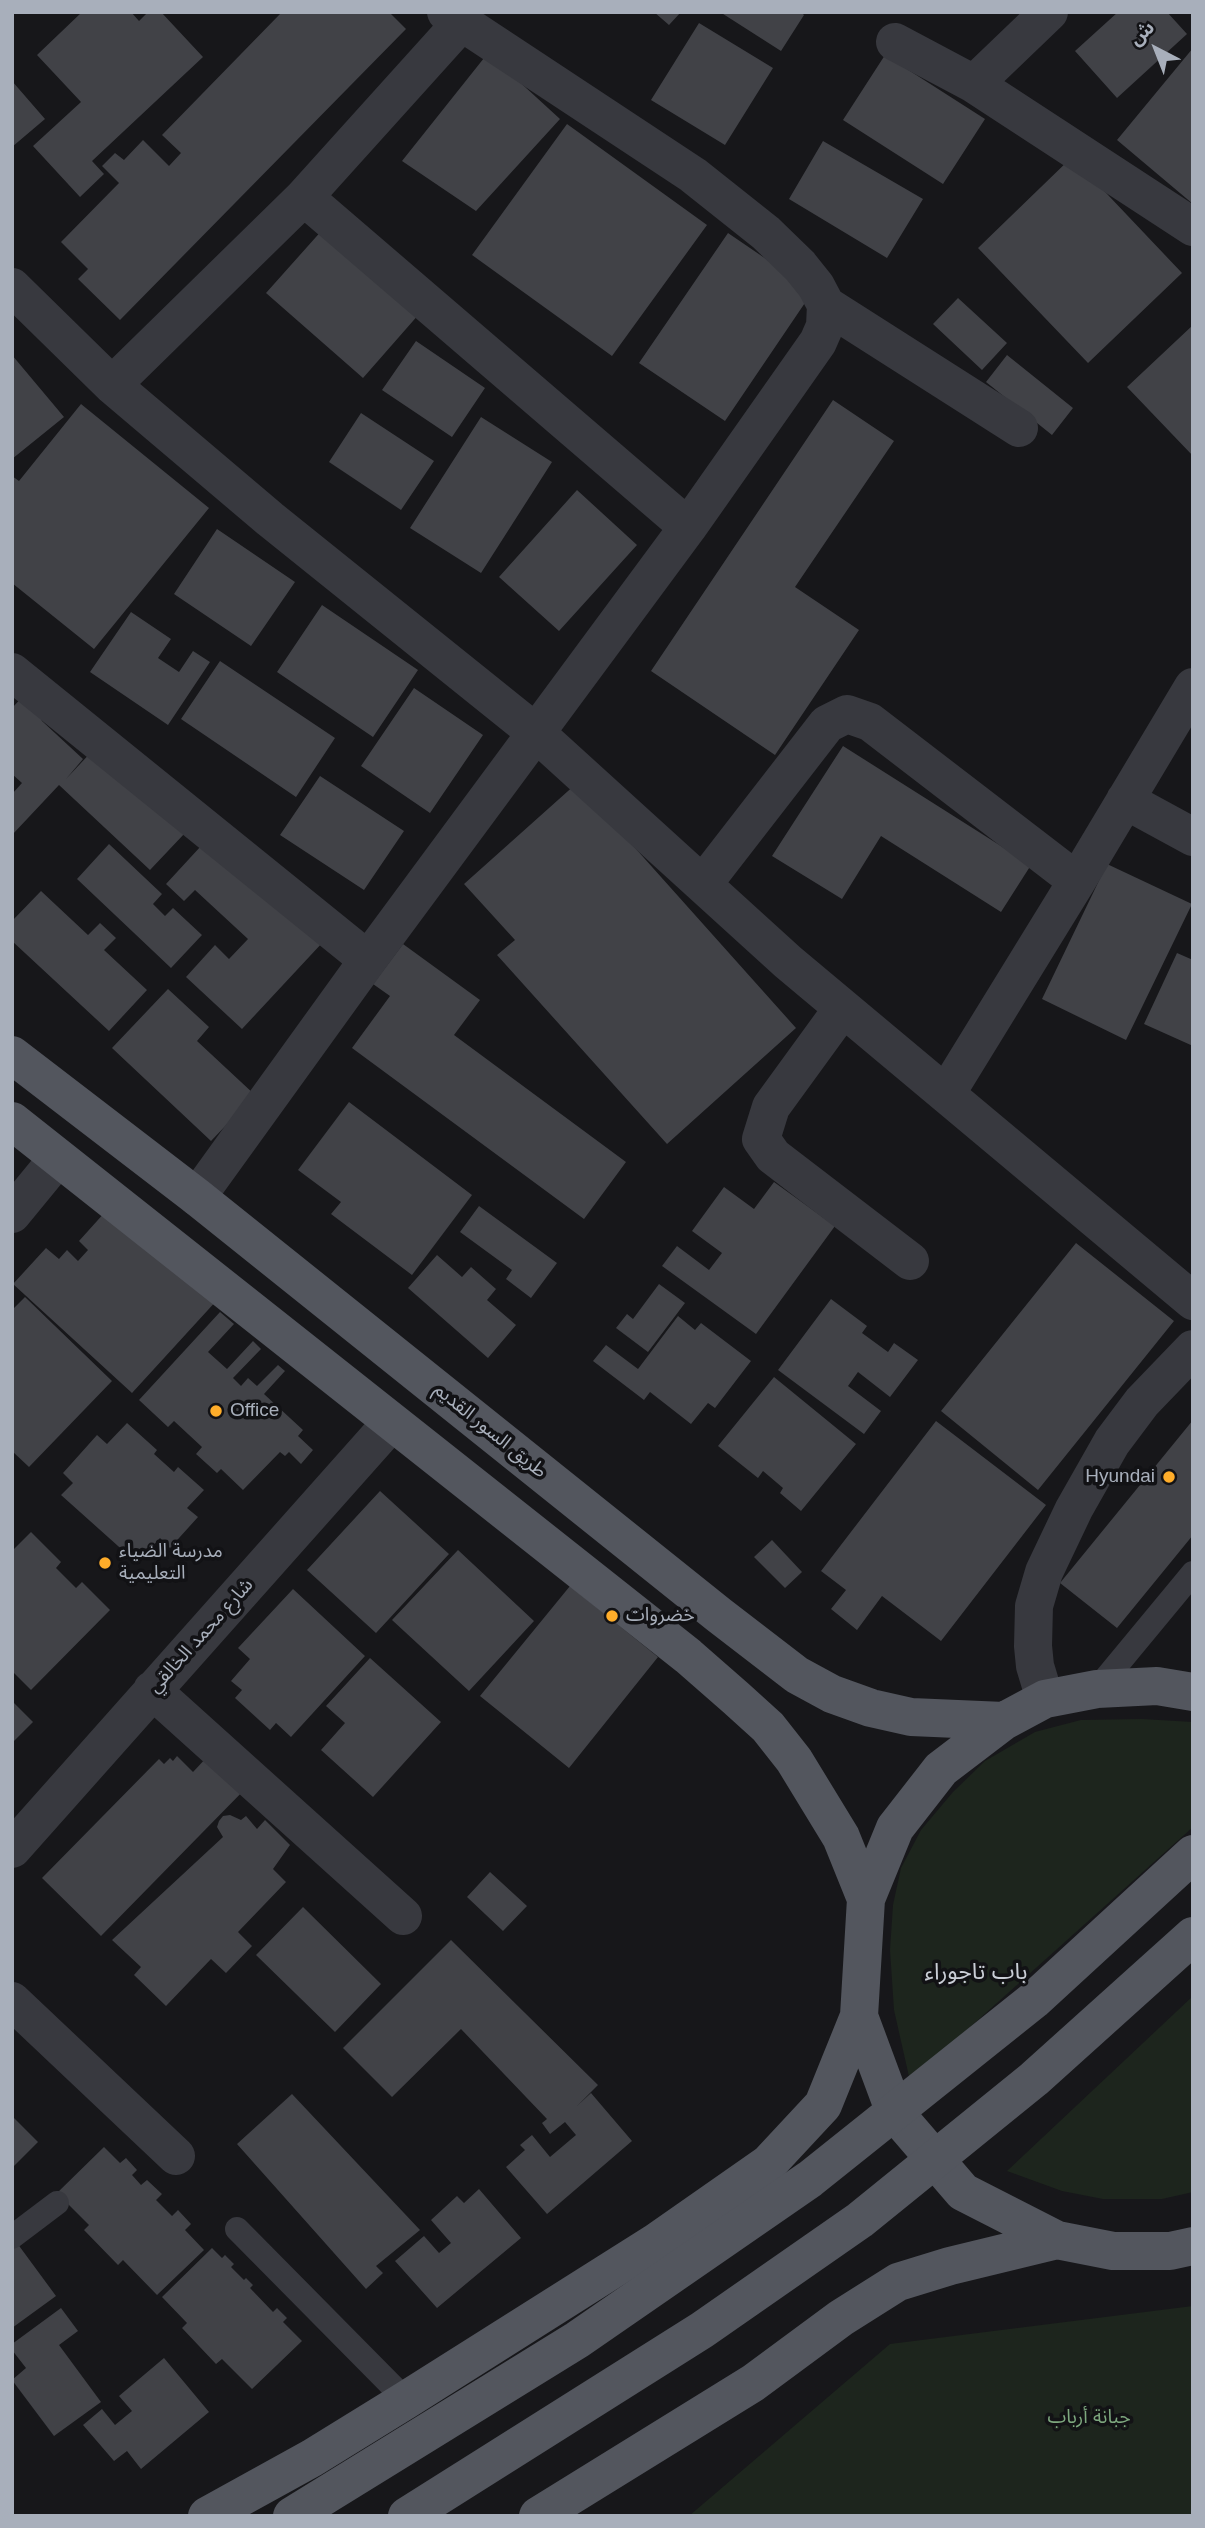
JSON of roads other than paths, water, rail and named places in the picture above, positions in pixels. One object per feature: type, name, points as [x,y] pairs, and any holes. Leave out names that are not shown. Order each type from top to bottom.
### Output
[{"type":"main road","name":"طريق السور القديم","points":[[12,1055],[197,1197],[797,1675],[832,1694],[871,1708],[911,1717],[1004,1721]]},
{"type":"main road","points":[[12,1121],[390,1423],[688,1656],[768,1727],[794,1760],[841,1837],[866,1899]]},
{"type":"main road","points":[[208,2516],[312,2458],[406,2400],[656,2242],[769,2163],[823,2105],[859,2016],[866,1899],[895,1828],[941,1769],[1004,1721],[1045,1699],[1097,1689],[1157,1686],[1193,1692]]},
{"type":"main road","points":[[292,2516],[576,2340],[810,2179],[1034,2000],[1193,1854]]},
{"type":"main road","points":[[407,2516],[702,2330],[860,2220],[1034,2079],[1193,1936]]},
{"type":"main road","points":[[859,2016],[895,2113],[964,2192],[1057,2240],[1113,2251],[1170,2251],[1193,2246]]},
{"type":"main road","points":[[538,2516],[753,2383],[841,2318],[898,2282],[950,2266],[1057,2240]]},
{"type":"street","points":[[974,84],[1049,12]]},
{"type":"street","points":[[113,385],[304,197],[453,18],[693,175],[766,233],[800,266],[816,286],[826,305],[1019,428]]},
{"type":"street","points":[[895,42],[974,84],[1193,227]]},
{"type":"street","points":[[304,197],[688,527]]},
{"type":"street","points":[[12,288],[113,385],[270,519],[535,732],[788,962],[1193,1301]]},
{"type":"street","points":[[197,1197],[535,732],[688,527],[818,342],[825,326],[826,305]]},
{"type":"street","points":[[12,672],[368,960]]},
{"type":"street","points":[[946,1094],[1193,687]]},
{"type":"street","points":[[703,884],[827,724],[847,714],[870,722],[1077,881]]},
{"type":"street","points":[[1125,800],[1193,837]]},
{"type":"street","points":[[843,1008],[771,1107],[761,1139],[773,1156],[910,1261]]},
{"type":"street","points":[[12,1214],[58,1158]]},
{"type":"street","points":[[1045,1699],[1035,1666],[1033,1646],[1034,1606],[1044,1572],[1074,1509],[1112,1442],[1142,1402],[1193,1349]]},
{"type":"street","name":"شارع محمد الخالقي","points":[[12,1849],[390,1423]]},
{"type":"street","points":[[152,1690],[403,1916]]},
{"type":"street","points":[[12,2001],[176,2156]]},
{"type":"lane","points":[[1097,1689],[1193,1573]]},
{"type":"lane","points":[[12,2237],[57,2203]]},
{"type":"lane","points":[[237,2229],[406,2400]]},
{"type":"place","name":"Office","points":[[216,1411]]},
{"type":"place","name":"Hyundai","points":[[1169,1477]]},
{"type":"place","name":"مدرسة الضياء التعليمية","points":[[105,1563]]},
{"type":"place","name":"خضروات","points":[[612,1616]]},
{"type":"district","name":"باب تاجوراء","points":[[976,1973]]},
{"type":"park label","name":"جبانة أرباب","points":[[1089,2418]]}]
